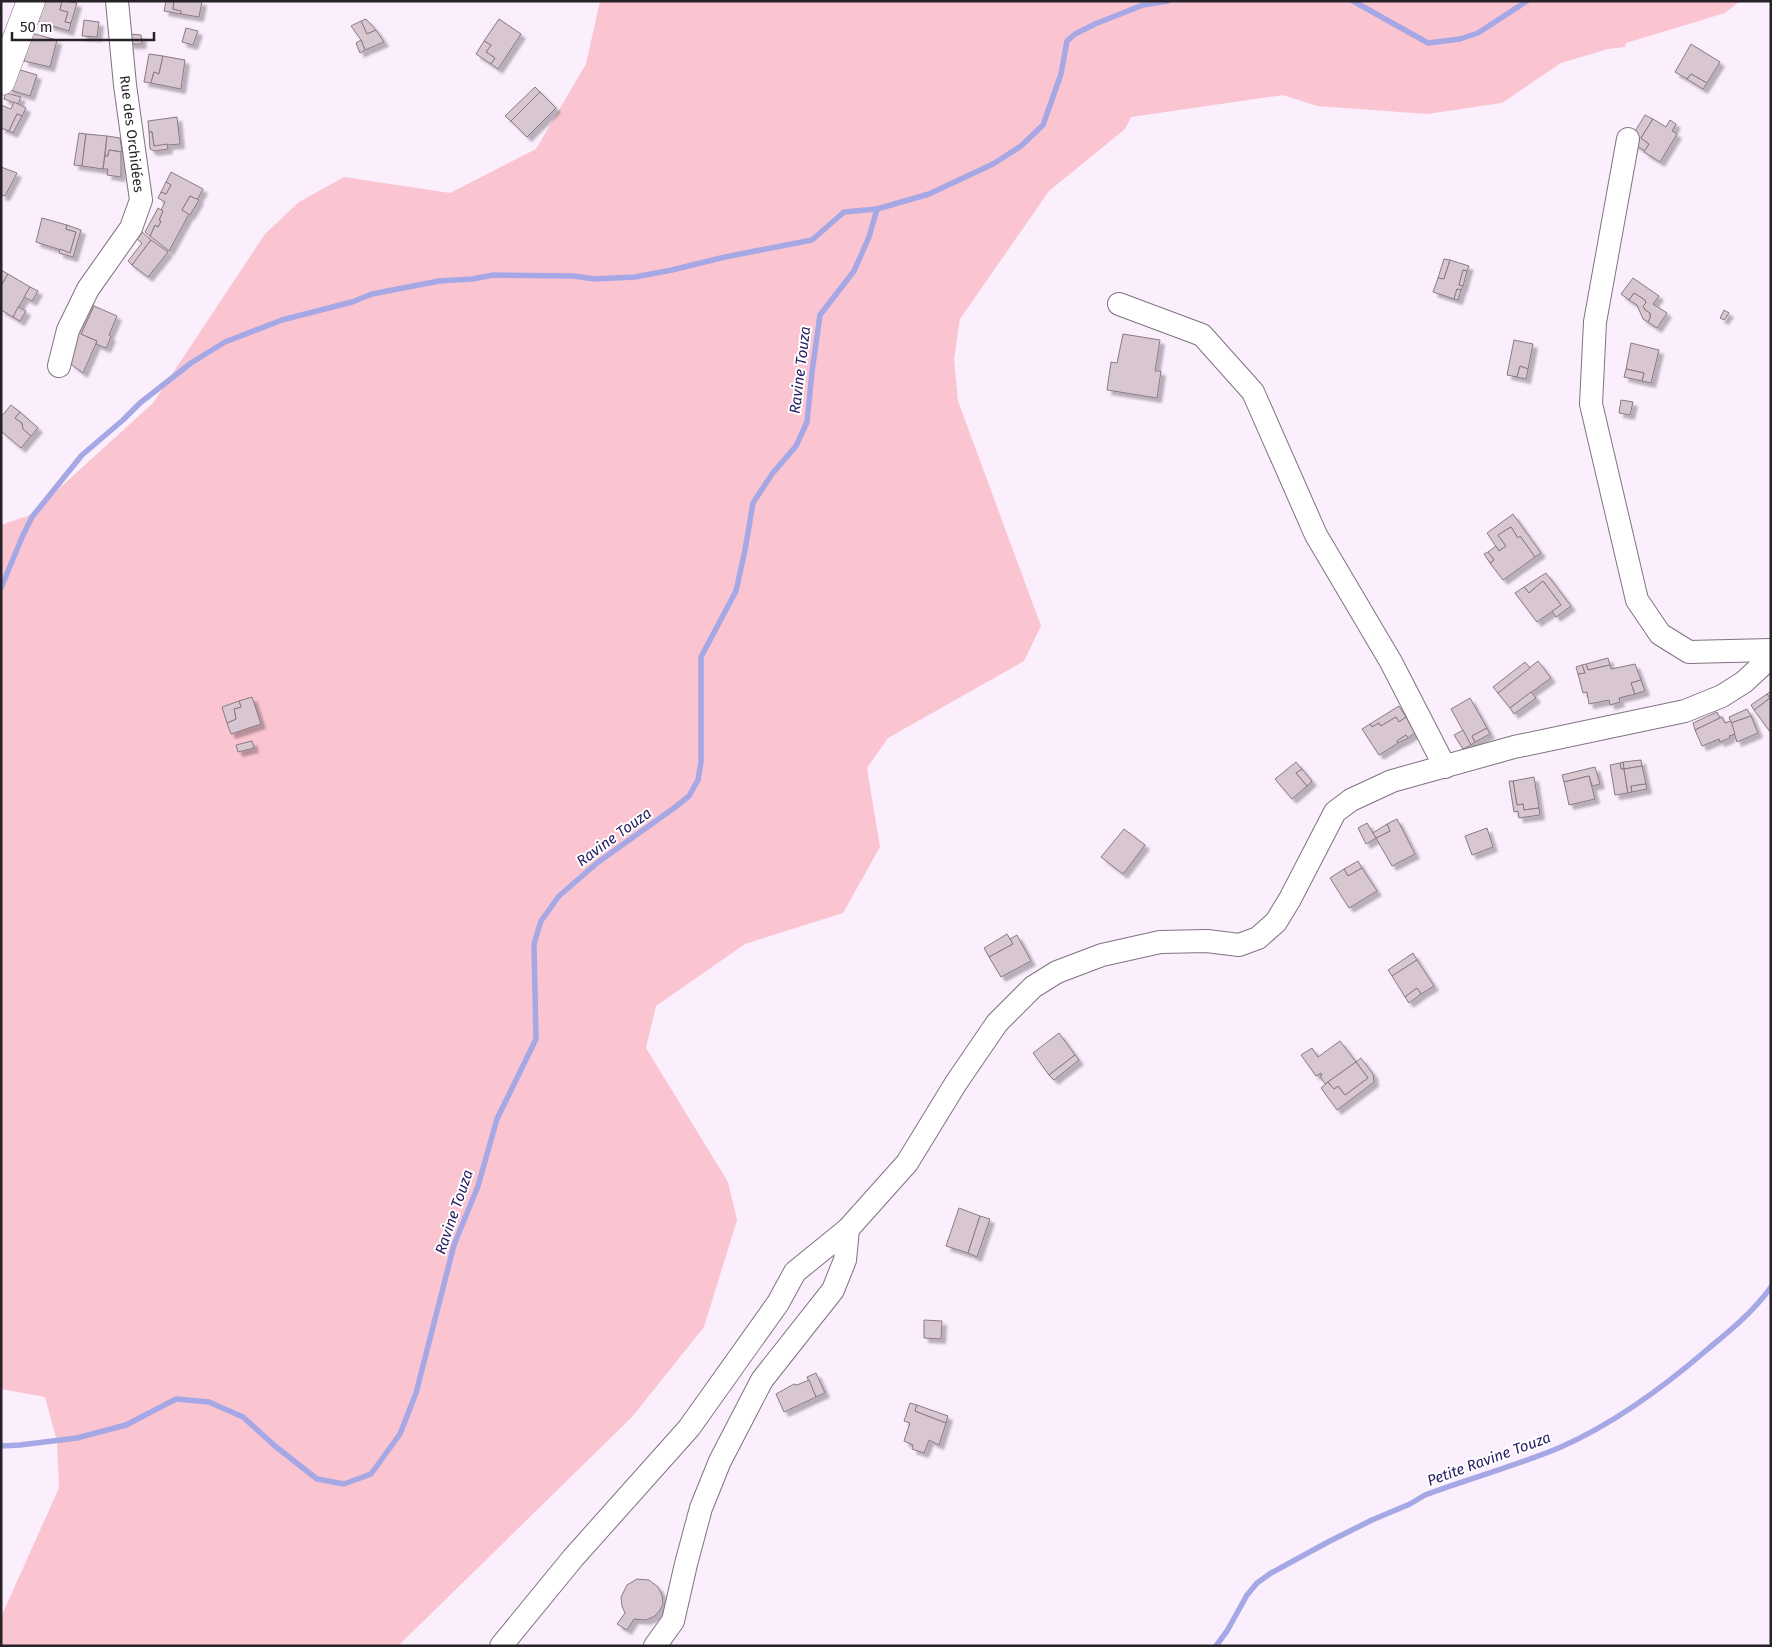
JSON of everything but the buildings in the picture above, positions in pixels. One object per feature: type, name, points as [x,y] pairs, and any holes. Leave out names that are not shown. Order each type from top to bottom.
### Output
[{"type":"street","points":[[1,81],[31,1]]},
{"type":"street","name":"Rue des Orchidées","points":[[59,366],[68,330],[88,289],[131,228],[141,200],[117,1]]},
{"type":"street","points":[[1628,139],[1595,322],[1591,404],[1637,600],[1660,634],[1688,652],[1771,650]]},
{"type":"street","points":[[1119,304],[1202,335],[1253,392],[1316,535],[1391,662],[1444,766]]},
{"type":"street","points":[[501,1646],[573,1558],[689,1428],[778,1303],[795,1272],[848,1229],[907,1163],[956,1082],[997,1023],[1033,987],[1057,972],[1102,955],[1160,942],[1207,941],[1239,945],[1258,938],[1276,922],[1335,812],[1351,800],[1392,781],[1514,747],[1685,711],[1722,696],[1744,682],[1771,658]]},
{"type":"street","points":[[654,1646],[673,1621],[701,1508],[720,1462],[762,1380],[834,1290],[845,1260],[848,1229]]},
{"type":"shaded area","points":[[600,1],[1740,1],[1725,13],[1626,43],[1625,47],[1608,49],[1561,63],[1502,103],[1427,114],[1317,106],[1283,95],[1131,117],[1125,129],[1049,191],[960,319],[954,359],[958,401],[1041,626],[1024,661],[888,738],[867,768],[880,847],[843,913],[745,944],[656,1006],[646,1048],[728,1182],[737,1220],[704,1327],[632,1417],[398,1646],[1,1646],[1,1617],[59,1488],[57,1441],[45,1397],[1,1389],[1,525],[30,515],[153,403],[265,234],[299,202],[344,177],[450,193],[536,149],[586,64]]},
{"type":"waterway","points":[[1,588],[32,517],[82,455],[140,403],[191,363],[225,342],[282,320],[352,302],[372,294],[439,281],[472,279],[493,275],[574,276],[594,279],[635,277],[812,240],[844,212],[877,209],[929,194],[993,164],[1021,146],[1043,125],[1061,74],[1067,41],[1075,34],[1095,24],[1143,5],[1168,1]]},
{"type":"waterway","name":"Ravine Touza","points":[[1353,1],[1428,43],[1460,39],[1478,33],[1527,1]]},
{"type":"waterway","name":"Ravine Touza","points":[[1,1446],[77,1438],[126,1425],[176,1399],[209,1402],[243,1417],[275,1446],[317,1479],[344,1484],[371,1474],[400,1434],[416,1393],[454,1245],[478,1186],[497,1119],[536,1039],[534,944],[541,921],[559,896],[597,863],[689,796],[698,780],[701,762],[701,657],[736,591],[753,503],[772,474],[796,446],[807,422],[820,315],[854,271],[869,237],[877,209]]},
{"type":"waterway","name":"Petite Ravine Touza","points":[[1216,1646],[1227,1631],[1247,1595],[1257,1583],[1271,1573],[1328,1542],[1410,1504],[1425,1495],[1544,1454],[1601,1427],[1657,1390],[1692,1362],[1742,1320],[1771,1287]]}]
